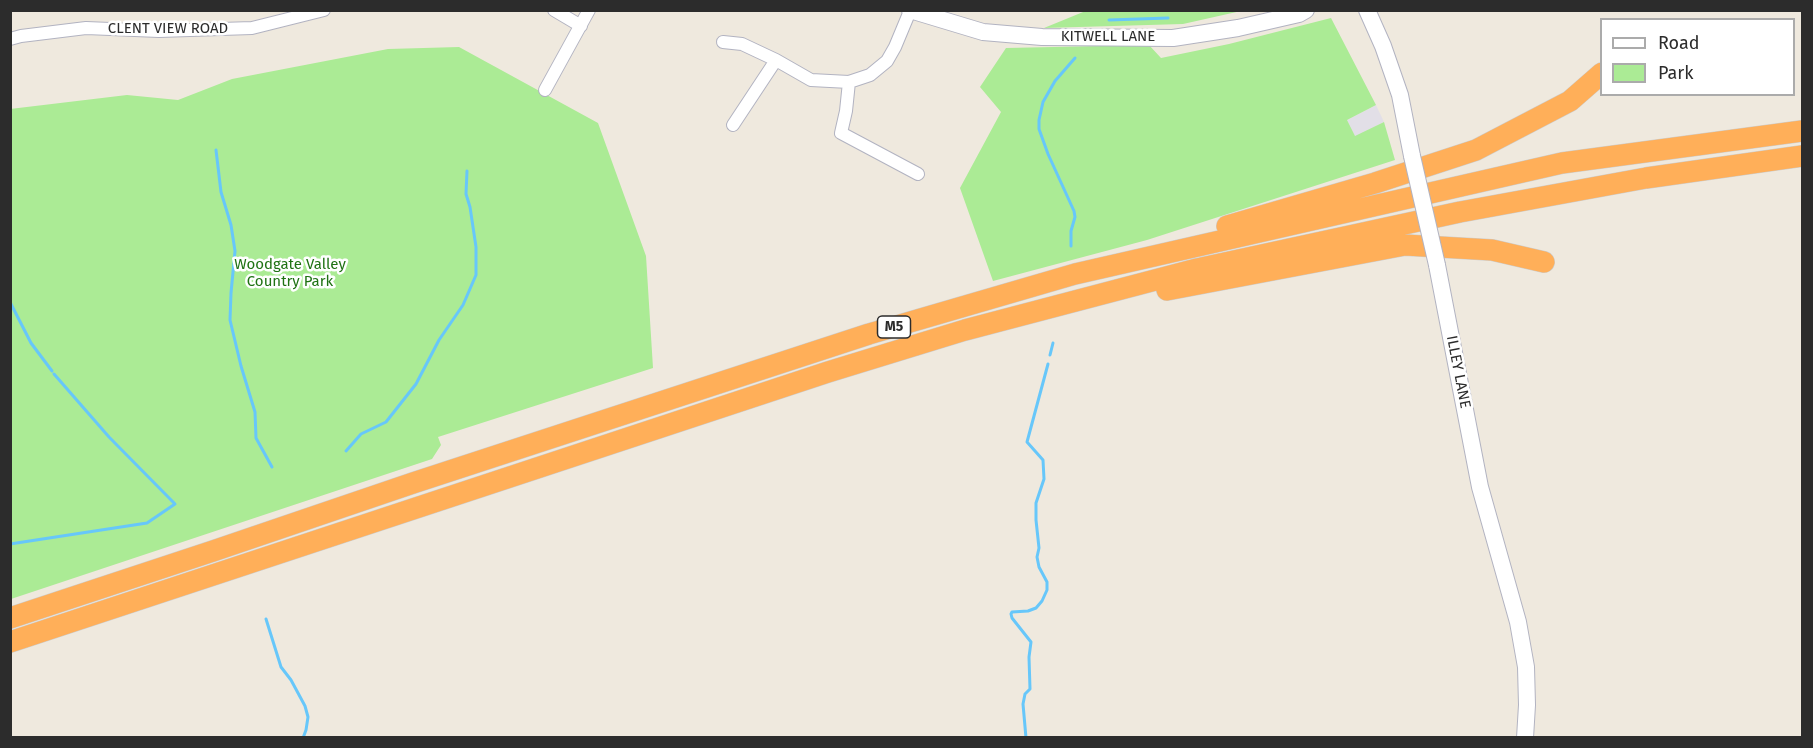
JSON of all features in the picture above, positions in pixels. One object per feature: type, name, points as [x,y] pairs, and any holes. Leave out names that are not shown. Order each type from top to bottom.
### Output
[{"type":"highway","points":[[1075,274],[1476,150],[1570,101],[1600,75]]},
{"type":"highway","name":"M5","points":[[10,618],[869,334],[1075,274],[1562,163],[1803,131]]},
{"type":"highway","name":"M5","points":[[10,642],[828,372],[965,330],[1197,269],[1437,217],[1646,178],[1803,156]]},
{"type":"highway","points":[[996,323],[1405,245],[1492,250],[1544,262]]},
{"type":"street","name":"CLENT VIEW ROAD","points":[[10,39],[86,28],[159,32],[252,28],[324,10]]},
{"type":"street","points":[[554,10],[581,26]]},
{"type":"street","points":[[545,90],[589,10]]},
{"type":"street","name":"KITWELL LANE","points":[[910,11],[982,32],[1042,37],[1173,38],[1238,28],[1299,14],[1306,10]]},
{"type":"street","name":"ILLEY LANE","points":[[1366,10],[1383,46],[1400,95],[1437,265],[1480,487],[1518,622],[1526,667],[1525,738]]},
{"type":"street","points":[[723,42],[742,44],[811,80],[849,82],[870,75],[887,61],[910,11]]},
{"type":"street","points":[[733,125],[776,60]]},
{"type":"street","points":[[849,82],[841,133],[918,174]]},
{"type":"shaded area","points":[[1376,105],[1384,122],[1355,137],[1347,120]]},
{"type":"green space","points":[[1088,10],[1241,11],[1183,24],[1044,28]]},
{"type":"green space","points":[[1331,18],[1376,105],[1347,120],[1355,136],[1384,122],[1395,160],[1147,240],[993,281],[960,188],[1001,112],[980,87],[1006,48],[1149,45],[1161,58],[1229,44]]},
{"type":"green space","name":"Woodgate Valley Country Park","points":[[459,47],[598,123],[646,256],[653,368],[438,437],[441,445],[432,459],[11,599],[10,109],[127,95],[178,100],[232,79],[388,49]]},
{"type":"waterway","points":[[1109,20],[1168,18]]},
{"type":"waterway","points":[[1071,246],[1074,211],[1048,154],[1039,129],[1039,120],[1043,102],[1055,81],[1075,58]]},
{"type":"waterway","points":[[216,150],[221,192],[231,225],[235,251],[230,320],[255,412],[256,438],[272,467]]},
{"type":"waterway","points":[[346,451],[361,434],[386,422],[416,384],[439,340],[463,305],[476,275],[476,247],[466,194],[467,171]]},
{"type":"waterway","points":[[10,302],[31,343],[52,371]]},
{"type":"waterway","points":[[1050,355],[1053,343]]},
{"type":"waterway","points":[[1026,738],[1023,704],[1025,694],[1030,689],[1031,642],[1011,614],[1036,608],[1047,590],[1047,582],[1039,567],[1037,557],[1039,548],[1036,503],[1044,479],[1043,460],[1027,442],[1048,364]]},
{"type":"waterway","points":[[10,544],[147,523],[175,504],[109,437],[54,374]]},
{"type":"waterway","points":[[266,619],[281,667],[305,706],[308,717],[303,738]]}]
